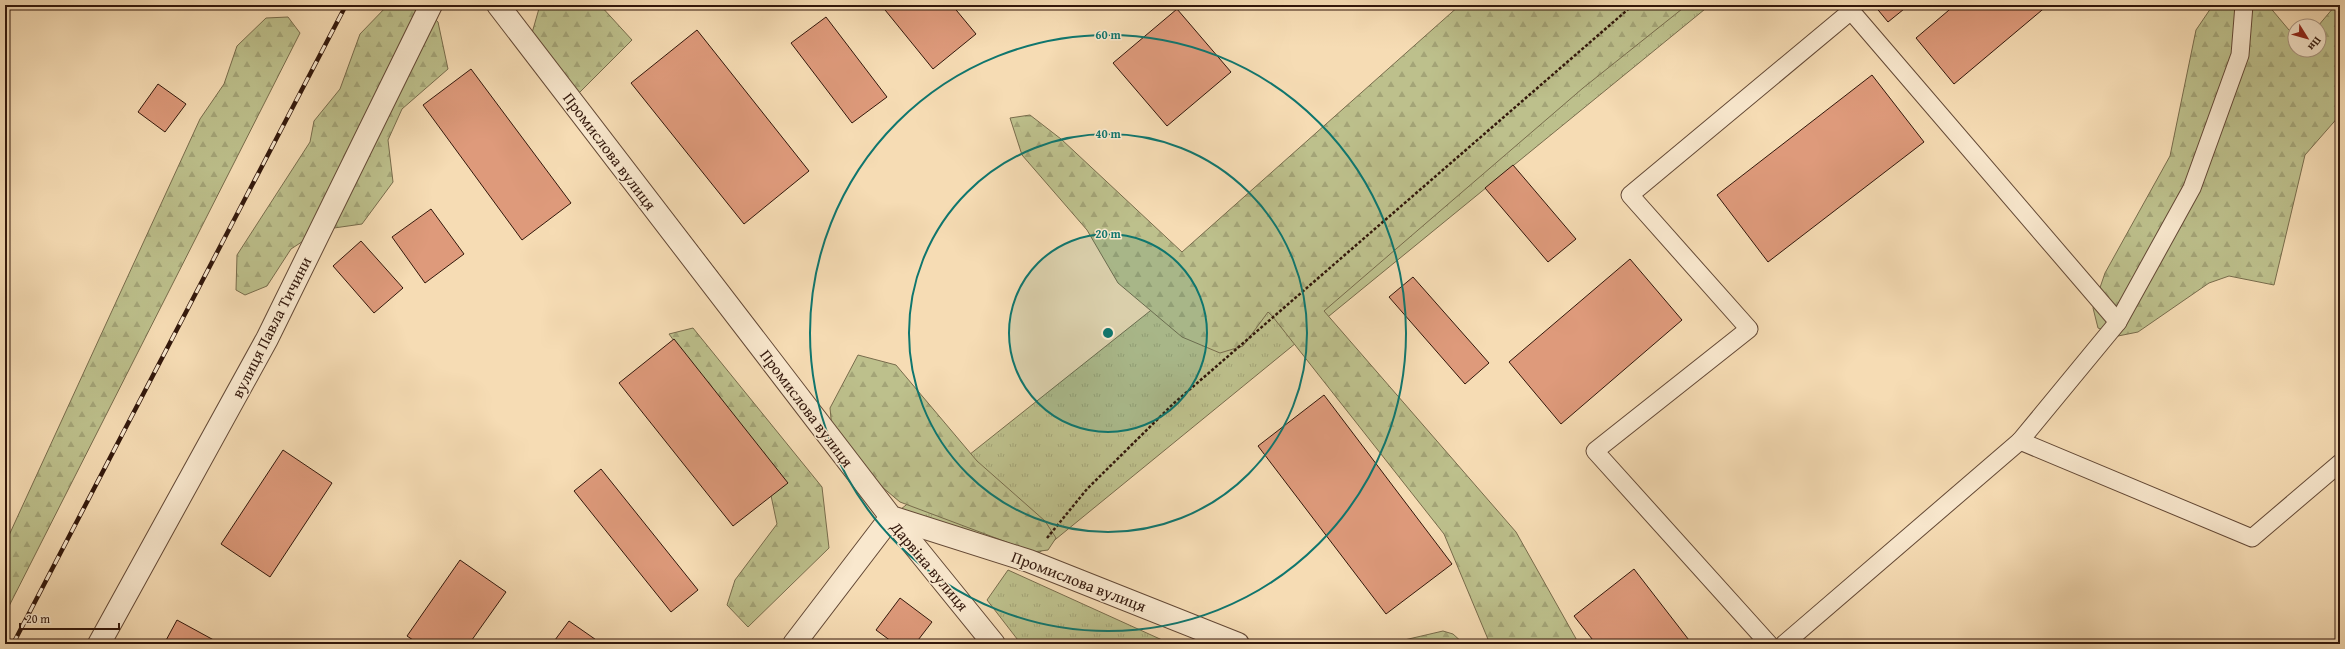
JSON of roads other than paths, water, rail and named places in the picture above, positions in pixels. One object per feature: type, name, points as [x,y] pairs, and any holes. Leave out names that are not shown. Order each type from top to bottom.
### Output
[{"type":"street","name":"вулиця Павла Тичини","points":[[99,644],[267,339],[431,5]]},
{"type":"street","name":"Промислова вулиця","points":[[498,5],[891,517],[1030,561],[1238,644]]},
{"type":"street","name":"Дарвіна вулиця","points":[[794,644],[891,517],[994,644]]},
{"type":"lane","points":[[1784,644],[2020,442],[2118,322],[2192,188],[2240,55],[2244,5]]},
{"type":"lane","points":[[1769,644],[1594,451],[1749,329],[1630,195],[1851,11],[2118,322]]},
{"type":"lane","points":[[2020,442],[2252,538],[2340,463]]},
{"type":"railway","points":[[13,644],[346,5]]}]
